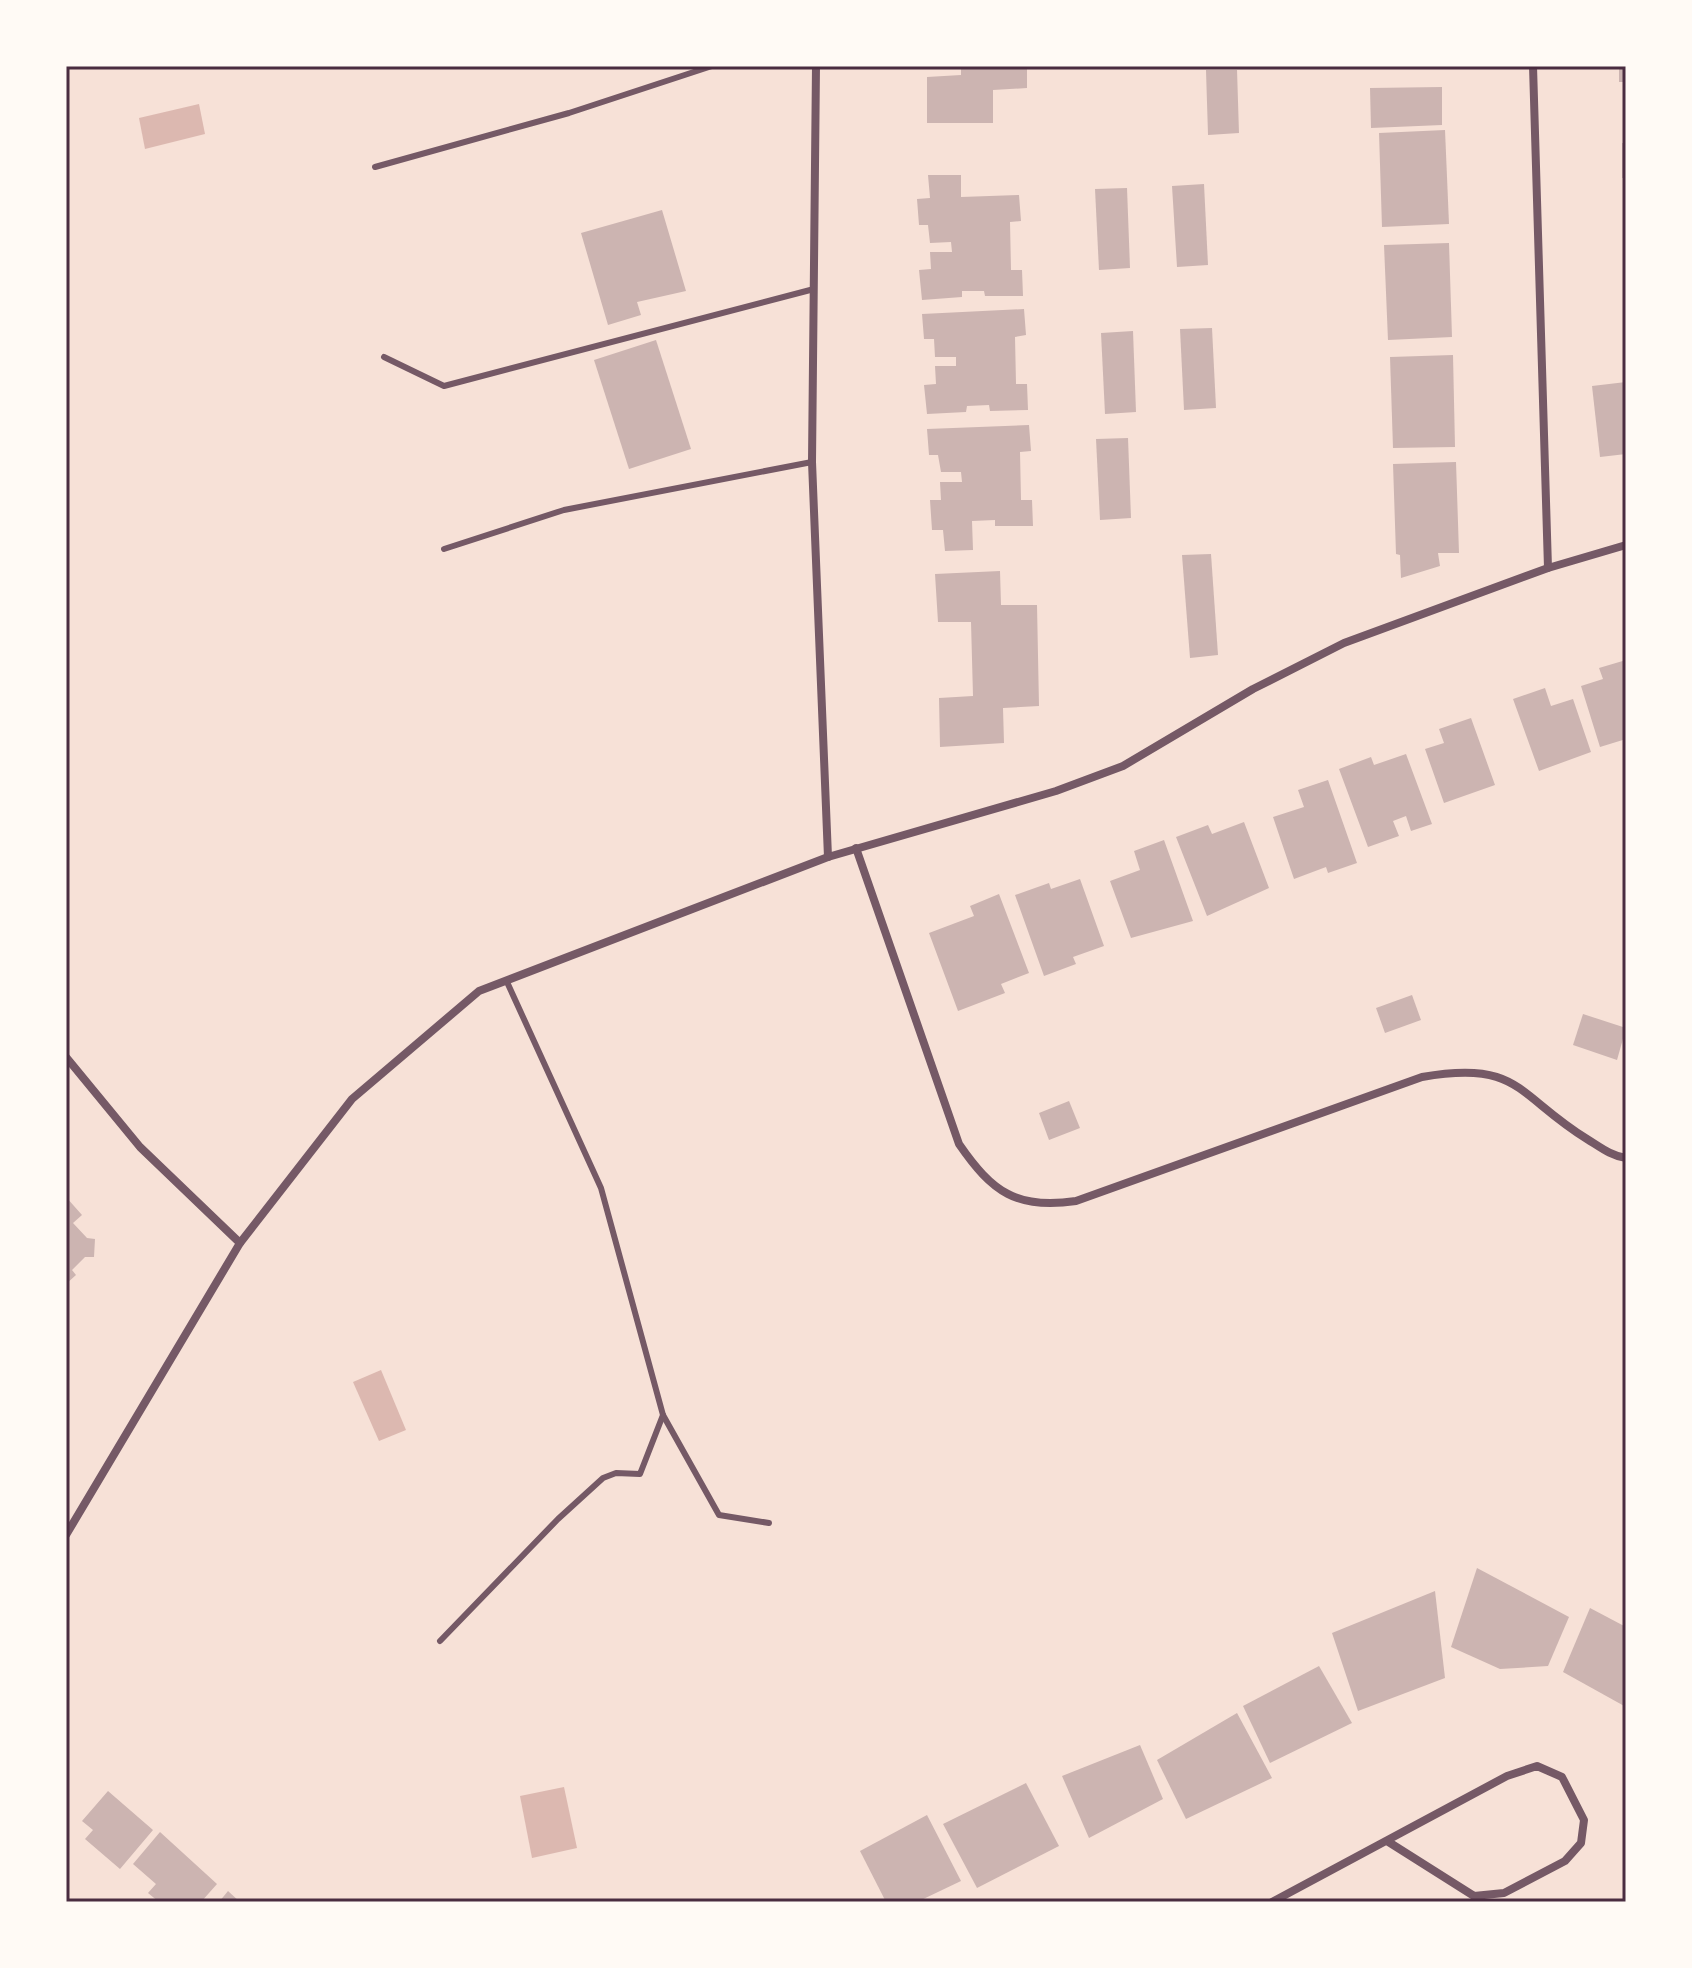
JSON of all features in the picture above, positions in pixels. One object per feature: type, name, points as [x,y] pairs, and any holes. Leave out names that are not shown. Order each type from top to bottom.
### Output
[{"type":"street","points":[[816,66],[812,462],[828,857]]},
{"type":"street","points":[[1533,66],[1548,568]]},
{"type":"street","points":[[66,1535],[240,1243],[352,1099],[479,991],[828,857],[1056,791],[1123,766],[1253,689],[1344,643],[1548,568],[1626,545]]},
{"type":"street","points":[[856,848],[959,1144],[980,1175],[1006,1194],[1042,1206],[1076,1201],[1422,1077],[1459,1071],[1493,1074],[1523,1088],[1577,1132],[1616,1156],[1626,1158]]},
{"type":"street","points":[[66,1057],[140,1147],[240,1243]]},
{"type":"street","points":[[1272,1902],[1507,1776],[1537,1766],[1562,1777],[1584,1820],[1581,1843],[1565,1861],[1504,1893],[1474,1896],[1387,1841]]},
{"type":"lane","points":[[375,167],[569,113],[712,66]]},
{"type":"lane","points":[[384,357],[444,386],[814,289]]},
{"type":"lane","points":[[444,549],[564,510],[812,462]]},
{"type":"lane","points":[[507,982],[601,1188],[663,1415],[719,1515],[769,1523]]},
{"type":"lane","points":[[440,1641],[558,1519],[603,1478],[616,1473],[640,1474],[663,1415]]},
{"type":"shaded area","points":[[199,104],[205,134],[145,149],[139,118]]},
{"type":"shaded area","points":[[381,1370],[406,1430],[379,1441],[353,1382]]},
{"type":"shaded area","points":[[564,1787],[577,1848],[532,1858],[520,1796]]},
{"type":"building","points":[[961,66],[1027,66],[1027,88],[993,90],[993,123],[927,123],[927,77],[961,75]]},
{"type":"building","points":[[1619,66],[1626,66],[1626,82],[1619,82]]},
{"type":"building","points":[[1206,70],[1237,70],[1239,133],[1208,135]]},
{"type":"building","points":[[1442,87],[1442,125],[1371,128],[1370,88]]},
{"type":"building","points":[[1445,130],[1449,224],[1382,227],[1379,133]]},
{"type":"building","points":[[1622,143],[1626,143],[1626,178],[1622,178]]},
{"type":"building","points":[[928,175],[961,175],[961,197],[1019,195],[1021,221],[1010,222],[1011,270],[1022,270],[1023,296],[985,296],[984,291],[962,291],[962,297],[922,300],[919,270],[931,269],[930,252],[952,252],[951,242],[930,243],[928,225],[919,225],[917,199],[930,198]]},
{"type":"building","points":[[1204,184],[1208,265],[1177,267],[1172,186]]},
{"type":"building","points":[[1127,188],[1130,268],[1099,270],[1095,189]]},
{"type":"building","points":[[662,210],[686,291],[637,302],[641,315],[608,325],[581,233]]},
{"type":"building","points":[[1449,243],[1452,337],[1388,340],[1384,245]]},
{"type":"building","points":[[1024,309],[1026,335],[1015,337],[1016,384],[1027,384],[1028,410],[990,411],[989,405],[967,406],[966,412],[927,414],[924,385],[936,384],[935,366],[956,366],[956,357],[935,357],[934,339],[924,339],[922,314]]},
{"type":"building","points":[[1212,328],[1216,408],[1184,410],[1180,329]]},
{"type":"building","points":[[1133,331],[1136,412],[1105,414],[1101,333]]},
{"type":"building","points":[[656,340],[691,449],[629,469],[594,360]]},
{"type":"building","points":[[1453,355],[1455,447],[1393,448],[1390,357]]},
{"type":"building","points":[[1626,382],[1626,454],[1600,457],[1592,386]]},
{"type":"building","points":[[1029,425],[1031,451],[1020,452],[1021,500],[1032,500],[1033,526],[995,526],[995,520],[972,521],[973,550],[945,551],[943,530],[932,530],[930,500],[941,500],[940,482],[962,482],[961,472],[941,472],[938,455],[929,455],[927,429]]},
{"type":"building","points":[[1128,438],[1131,518],[1100,520],[1096,439]]},
{"type":"building","points":[[1456,462],[1459,553],[1438,553],[1440,566],[1401,578],[1400,555],[1396,554],[1393,464]]},
{"type":"building","points":[[1211,554],[1218,655],[1190,658],[1182,555]]},
{"type":"building","points":[[1000,571],[1001,605],[1037,605],[1039,706],[1003,708],[1004,743],[940,747],[939,698],[973,696],[971,622],[938,622],[935,574]]},
{"type":"building","points":[[1626,660],[1626,739],[1600,747],[1581,686],[1603,679],[1599,668]]},
{"type":"building","points":[[1545,688],[1551,706],[1573,699],[1591,752],[1539,771],[1513,699]]},
{"type":"building","points":[[1471,718],[1495,785],[1444,803],[1425,749],[1444,743],[1439,729]]},
{"type":"building","points":[[1406,754],[1432,824],[1411,831],[1406,816],[1393,821],[1399,836],[1368,847],[1339,769],[1371,757],[1374,765]]},
{"type":"building","points":[[1328,780],[1357,863],[1328,873],[1326,867],[1294,879],[1273,817],[1304,807],[1298,790]]},
{"type":"building","points":[[1244,822],[1269,888],[1207,916],[1176,837],[1208,825],[1212,834]]},
{"type":"building","points":[[1164,840],[1193,921],[1131,938],[1110,881],[1140,870],[1134,851]]},
{"type":"building","points":[[1080,879],[1104,946],[1073,957],[1076,964],[1044,976],[1015,895],[1049,883],[1051,889]]},
{"type":"building","points":[[999,894],[1029,973],[1001,984],[1005,993],[958,1011],[929,933],[974,916],[970,906]]},
{"type":"building","points":[[1412,995],[1421,1020],[1385,1033],[1376,1008]]},
{"type":"building","points":[[1583,1014],[1626,1028],[1617,1060],[1573,1045]]},
{"type":"building","points":[[1069,1101],[1080,1128],[1049,1140],[1039,1113]]},
{"type":"building","points":[[66,1197],[82,1215],[73,1223],[87,1238],[95,1239],[94,1257],[85,1257],[72,1270],[76,1275],[66,1284]]},
{"type":"building","points":[[1477,1568],[1569,1617],[1548,1666],[1500,1669],[1451,1647]]},
{"type":"building","points":[[1435,1591],[1445,1678],[1358,1711],[1332,1633]]},
{"type":"building","points":[[1590,1608],[1626,1627],[1626,1707],[1563,1672]]},
{"type":"building","points":[[1319,1666],[1352,1723],[1270,1763],[1243,1706]]},
{"type":"building","points":[[1237,1713],[1272,1778],[1186,1819],[1157,1760]]},
{"type":"building","points":[[1140,1745],[1163,1799],[1089,1838],[1062,1776]]},
{"type":"building","points":[[1026,1783],[1059,1846],[977,1888],[943,1824]]},
{"type":"building","points":[[108,1791],[153,1830],[120,1869],[85,1839],[93,1830],[82,1821]]},
{"type":"building","points":[[927,1815],[961,1881],[917,1902],[886,1902],[860,1851]]},
{"type":"building","points":[[160,1832],[217,1884],[201,1902],[159,1902],[148,1893],[156,1884],[133,1864]]},
{"type":"building","points":[[228,1891],[240,1902],[219,1902]]}]
